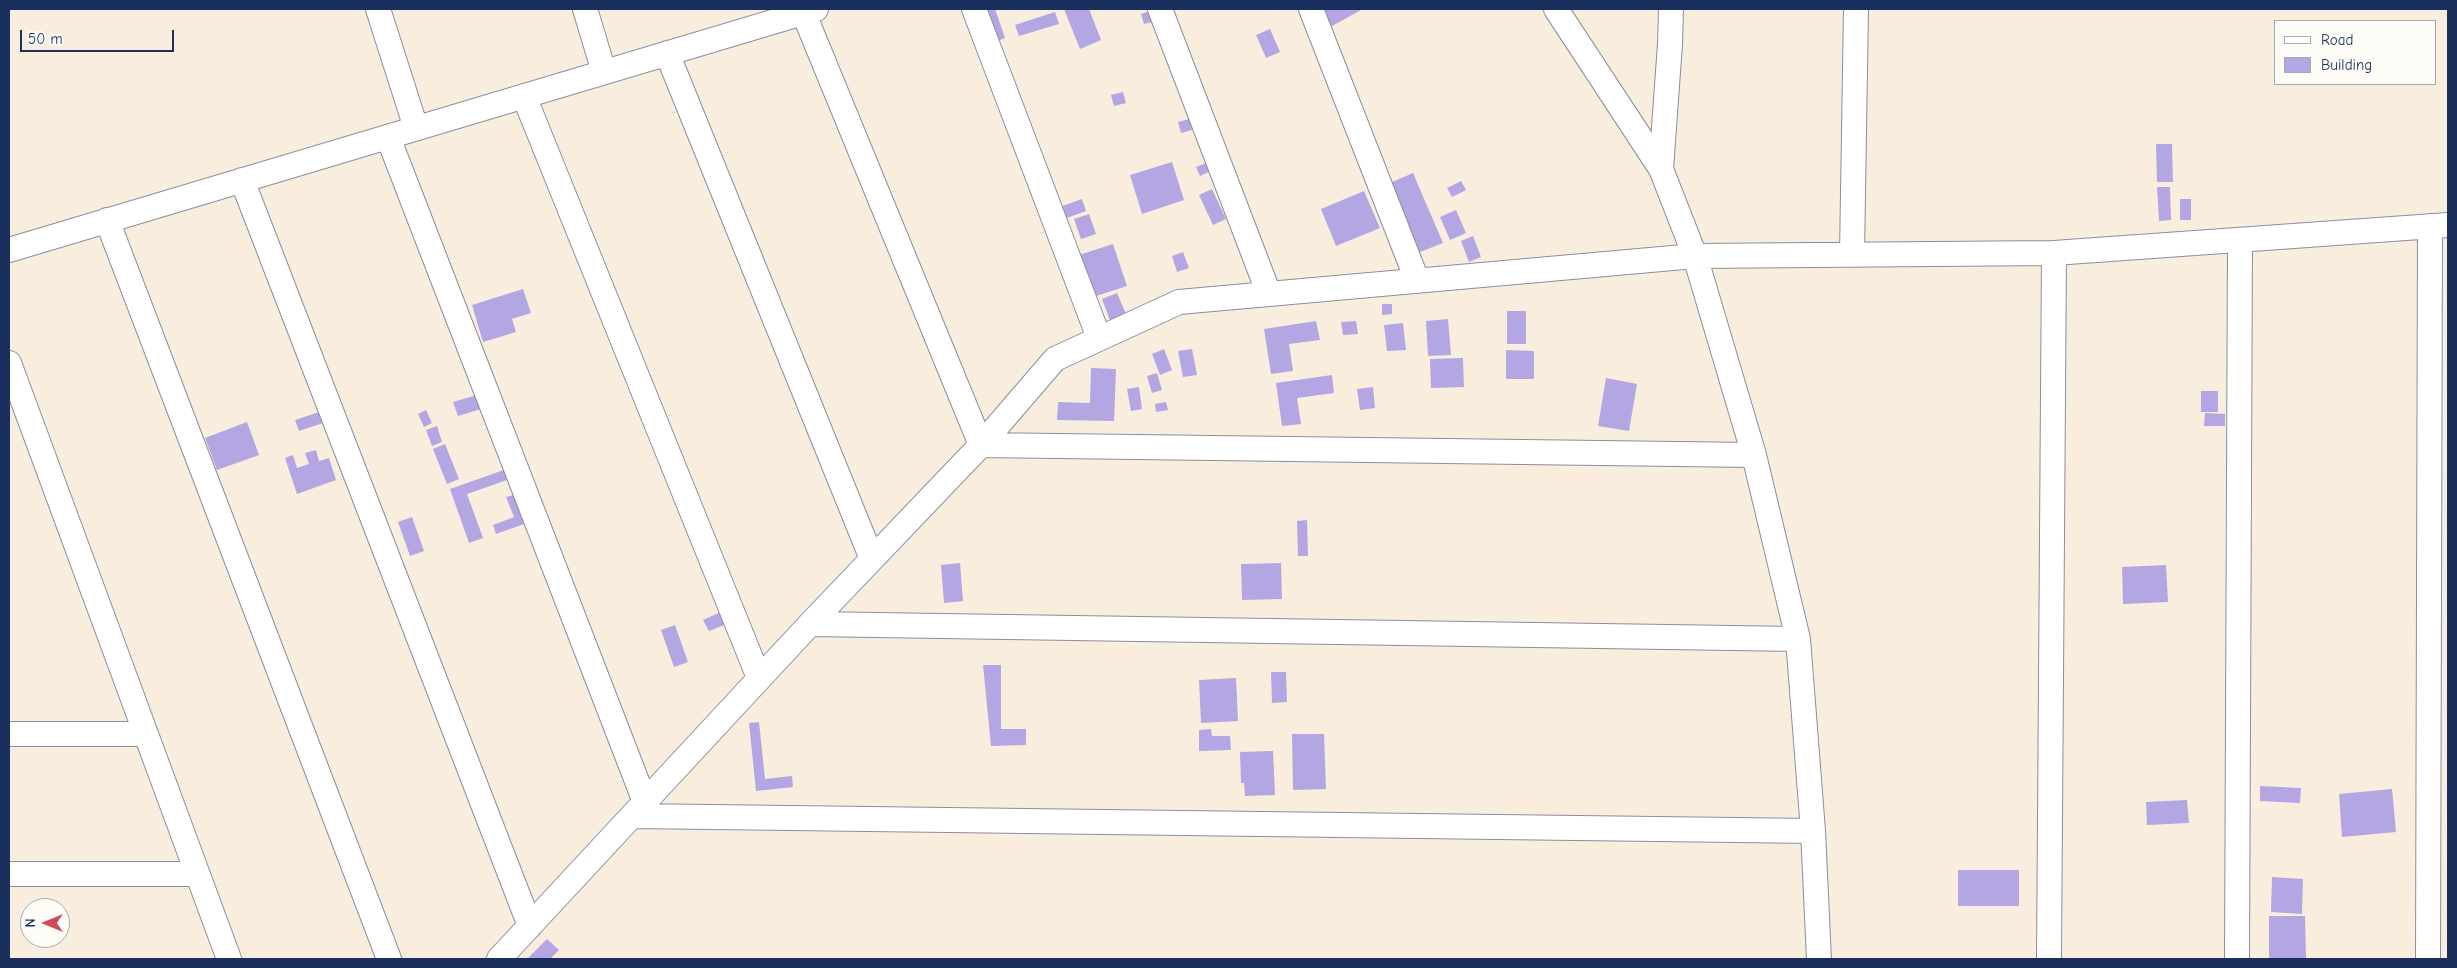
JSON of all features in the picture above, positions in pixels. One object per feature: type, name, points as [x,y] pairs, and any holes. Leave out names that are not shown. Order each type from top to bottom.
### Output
[{"type":"street","points":[[378,9],[416,128]]},
{"type":"street","points":[[585,9],[604,72]]},
{"type":"street","points":[[974,9],[1099,338]]},
{"type":"street","points":[[1160,9],[1269,294]]},
{"type":"street","points":[[1310,9],[1417,280]]},
{"type":"street","points":[[1556,9],[1661,169],[1695,256],[1754,455],[1798,638],[1813,831],[1819,959]]},
{"type":"street","points":[[1661,169],[1671,9]]},
{"type":"street","points":[[1852,255],[1856,9]]},
{"type":"street","points":[[9,250],[807,10],[981,445]]},
{"type":"street","points":[[667,53],[872,559]]},
{"type":"street","points":[[524,96],[760,678]]},
{"type":"street","points":[[388,137],[638,809]]},
{"type":"street","points":[[242,180],[530,926]]},
{"type":"street","points":[[107,220],[390,959]]},
{"type":"street","points":[[499,959],[810,624],[981,445],[1055,359],[1179,302],[1695,256],[2054,253],[2439,225],[2428,959]]},
{"type":"street","points":[[2237,959],[2240,240]]},
{"type":"street","points":[[2050,959],[2054,253]]},
{"type":"street","points":[[9,363],[229,959]]},
{"type":"street","points":[[981,445],[1754,455]]},
{"type":"street","points":[[810,624],[1798,638]]},
{"type":"street","points":[[9,734],[146,734]]},
{"type":"street","points":[[638,809],[1813,831]]},
{"type":"street","points":[[9,874],[197,874]]},
{"type":"building","points":[[982,9],[995,9],[1005,38],[993,43]]},
{"type":"building","points":[[1064,9],[1089,9],[1101,40],[1080,49]]},
{"type":"building","points":[[1323,9],[1363,9],[1332,26]]},
{"type":"building","points":[[1153,10],[1156,21],[1144,24],[1141,14]]},
{"type":"building","points":[[1055,12],[1059,24],[1019,36],[1015,25]]},
{"type":"building","points":[[1270,29],[1280,52],[1266,58],[1256,35]]},
{"type":"building","points":[[1123,92],[1126,103],[1114,106],[1111,95]]},
{"type":"building","points":[[1189,119],[1192,130],[1181,133],[1178,122]]},
{"type":"building","points":[[2156,144],[2172,144],[2173,182],[2157,182]]},
{"type":"building","points":[[1172,162],[1184,200],[1142,214],[1130,175]]},
{"type":"building","points":[[1209,162],[1213,170],[1200,176],[1196,167]]},
{"type":"building","points":[[1413,173],[1443,243],[1420,252],[1390,183]]},
{"type":"building","points":[[1461,181],[1466,190],[1452,197],[1447,188]]},
{"type":"building","points":[[2157,187],[2170,187],[2171,220],[2159,221]]},
{"type":"building","points":[[1212,189],[1226,219],[1213,225],[1199,195]]},
{"type":"building","points":[[1364,191],[1380,228],[1336,246],[1321,209]]},
{"type":"building","points":[[1082,199],[1086,211],[1064,219],[1060,207]]},
{"type":"building","points":[[2180,199],[2191,199],[2191,220],[2180,220]]},
{"type":"building","points":[[1456,210],[1466,233],[1450,240],[1440,217]]},
{"type":"building","points":[[1089,214],[1096,234],[1081,239],[1074,219]]},
{"type":"building","points":[[1473,236],[1481,257],[1469,262],[1461,241]]},
{"type":"building","points":[[1113,244],[1127,286],[1093,297],[1079,255]]},
{"type":"building","points":[[1183,252],[1189,268],[1177,272],[1172,256]]},
{"type":"building","points":[[523,289],[531,313],[512,319],[516,332],[483,342],[472,305]]},
{"type":"building","points":[[1117,293],[1127,316],[1111,323],[1102,299]]},
{"type":"building","points":[[1382,304],[1392,304],[1392,314],[1382,315]]},
{"type":"building","points":[[1507,311],[1526,311],[1526,344],[1507,344]]},
{"type":"building","points":[[1448,319],[1451,355],[1428,356],[1426,321]]},
{"type":"building","points":[[1316,321],[1320,340],[1289,344],[1293,371],[1271,374],[1264,329]]},
{"type":"building","points":[[1356,321],[1358,334],[1343,335],[1341,322]]},
{"type":"building","points":[[1403,323],[1406,350],[1387,351],[1384,325]]},
{"type":"building","points":[[1164,349],[1172,370],[1160,375],[1152,354]]},
{"type":"building","points":[[1192,349],[1197,375],[1183,377],[1178,351]]},
{"type":"building","points":[[1506,350],[1534,351],[1534,379],[1506,379]]},
{"type":"building","points":[[1463,358],[1464,387],[1431,388],[1430,359]]},
{"type":"building","points":[[1091,368],[1116,369],[1114,421],[1057,420],[1058,402],[1090,403]]},
{"type":"building","points":[[1157,373],[1162,390],[1152,393],[1147,376]]},
{"type":"building","points":[[1332,375],[1334,393],[1297,398],[1301,424],[1282,426],[1276,383]]},
{"type":"building","points":[[1606,378],[1637,384],[1629,431],[1598,426]]},
{"type":"building","points":[[1139,387],[1142,409],[1131,411],[1127,389]]},
{"type":"building","points":[[1373,387],[1375,408],[1360,410],[1357,389]]},
{"type":"building","points":[[2201,391],[2218,391],[2218,412],[2201,412]]},
{"type":"building","points":[[477,395],[481,409],[458,416],[453,402]]},
{"type":"building","points":[[1166,402],[1168,410],[1156,412],[1155,404]]},
{"type":"building","points":[[325,410],[329,421],[299,431],[295,420]]},
{"type":"building","points":[[426,410],[432,423],[424,427],[418,414]]},
{"type":"building","points":[[2205,413],[2225,414],[2225,426],[2204,426]]},
{"type":"building","points":[[247,422],[259,455],[217,470],[205,438]]},
{"type":"building","points":[[437,426],[442,442],[432,446],[426,430]]},
{"type":"building","points":[[445,444],[459,479],[447,484],[433,449]]},
{"type":"building","points":[[316,450],[319,461],[329,458],[336,480],[297,494],[285,458],[293,455],[297,468],[309,464],[305,453]]},
{"type":"building","points":[[504,470],[507,480],[467,494],[483,538],[469,543],[450,489]]},
{"type":"building","points":[[514,495],[524,524],[496,534],[493,525],[514,517],[506,497]]},
{"type":"building","points":[[412,517],[424,551],[410,556],[398,522]]},
{"type":"building","points":[[1307,520],[1308,556],[1298,556],[1297,521]]},
{"type":"building","points":[[960,563],[963,601],[944,603],[941,565]]},
{"type":"building","points":[[1281,563],[1282,599],[1242,600],[1241,564]]},
{"type":"building","points":[[2166,565],[2168,602],[2123,604],[2122,567]]},
{"type":"building","points":[[721,612],[727,624],[709,631],[703,620]]},
{"type":"building","points":[[675,625],[688,662],[674,667],[661,630]]},
{"type":"building","points":[[983,665],[1001,665],[1001,729],[1026,729],[1026,745],[991,746]]},
{"type":"building","points":[[1271,672],[1286,672],[1287,702],[1272,703]]},
{"type":"building","points":[[1236,678],[1238,721],[1201,723],[1199,680]]},
{"type":"building","points":[[759,722],[765,779],[792,776],[793,787],[756,791],[749,723]]},
{"type":"building","points":[[1211,729],[1212,736],[1230,736],[1231,750],[1199,751],[1199,730]]},
{"type":"building","points":[[1292,734],[1324,734],[1326,789],[1293,790]]},
{"type":"building","points":[[1273,751],[1275,795],[1245,796],[1244,783],[1241,783],[1240,752]]},
{"type":"building","points":[[2260,786],[2301,788],[2300,803],[2260,801]]},
{"type":"building","points":[[2392,789],[2396,832],[2342,837],[2339,794]]},
{"type":"building","points":[[2187,800],[2189,823],[2147,825],[2146,802]]},
{"type":"building","points":[[1958,870],[2019,870],[2019,906],[1958,906]]},
{"type":"building","points":[[2272,877],[2303,879],[2302,914],[2271,912]]},
{"type":"building","points":[[2269,916],[2305,916],[2306,959],[2269,959]]},
{"type":"building","points":[[547,939],[559,950],[550,959],[527,959]]}]
